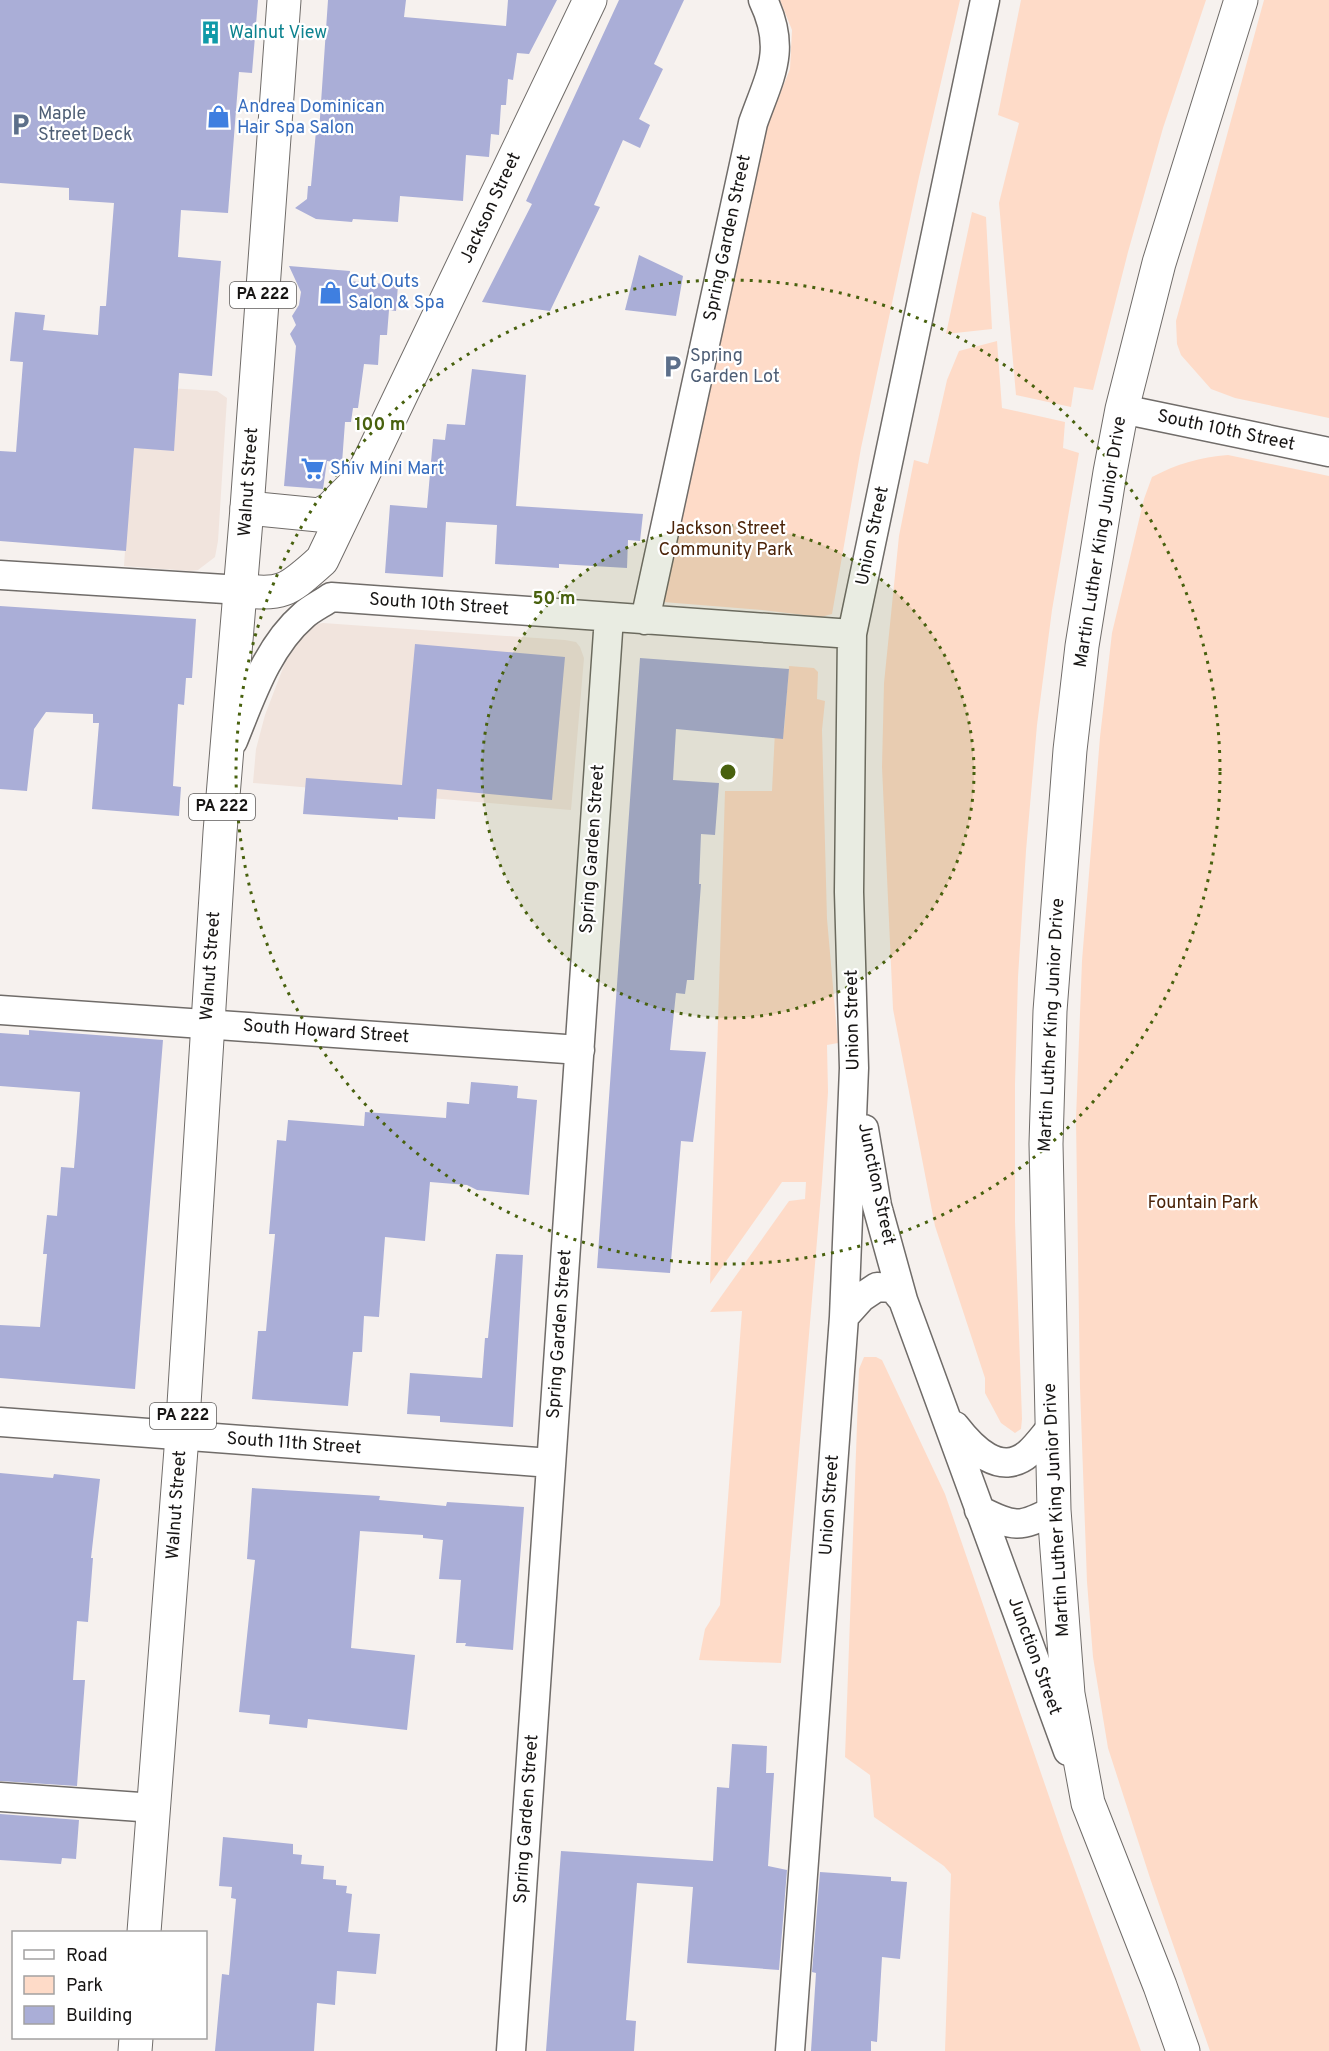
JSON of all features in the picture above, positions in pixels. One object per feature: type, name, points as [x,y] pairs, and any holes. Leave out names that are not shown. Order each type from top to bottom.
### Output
[{"type":"main road","name":"Walnut Street","points":[[144,1931],[182,1436],[207,1023],[226,760],[248,508],[284,0]]},
{"type":"main road","name":"Jackson Street","points":[[241,590],[273,593],[291,587],[322,560],[590,0]]},
{"type":"main road","name":"Martin Luther King Junior Drive","points":[[1183,2051],[1088,1803],[1068,1695],[1054,1510],[1046,1144],[1050,1011],[1070,750],[1082,646],[1108,484],[1122,410],[1159,263],[1241,0]]},
{"type":"main road","points":[[248,508],[319,514],[330,510],[366,471]]},
{"type":"street","name":"Spring Garden Street","points":[[645,620],[753,123],[773,68],[776,44],[772,20],[763,0]]},
{"type":"street","name":"Union Street","points":[[790,2051],[844,1317],[854,1068],[849,860],[852,634],[985,0]]},
{"type":"street","name":"South 10th Street","points":[[1122,410],[1329,452]]},
{"type":"street","points":[[226,760],[257,681],[278,645],[304,615],[332,597],[326,590],[321,577],[322,560]]},
{"type":"street","points":[[0,575],[241,590]]},
{"type":"street","name":"South 10th Street","points":[[332,597],[852,634]]},
{"type":"street","name":"Spring Garden Street","points":[[511,2051],[609,618]]},
{"type":"street","name":"South Howard Street","points":[[0,1010],[580,1050]]},
{"type":"street","name":"Junction Street","points":[[854,1068],[877,1206],[903,1300],[1088,1803]]},
{"type":"street","points":[[844,1317],[862,1297],[877,1287],[893,1288],[903,1300]]},
{"type":"street","name":"Junction Street","points":[[945,1413],[970,1445],[987,1459],[1009,1462],[1027,1455],[1051,1428]]},
{"type":"street","name":"South 11th Street","points":[[0,1422],[93,1427],[182,1436],[551,1463]]},
{"type":"street","points":[[979,1510],[1006,1523],[1030,1523],[1054,1510]]},
{"type":"street","points":[[0,1797],[154,1808]]},
{"type":"shaded area","points":[[136,386],[217,391],[227,398],[218,541],[215,557],[198,570],[124,566]]},
{"type":"shaded area","points":[[323,623],[576,642],[584,658],[571,810],[253,783],[256,749],[265,715],[288,655],[312,625]]},
{"type":"green space","name":"Jackson Street Community Park","points":[[780,0],[960,0],[919,177],[861,448],[832,614],[821,617],[663,602],[767,126],[790,69],[792,30]]},
{"type":"green space","points":[[1021,0],[1206,0],[1163,128],[1128,252],[1093,390],[1074,387],[1071,407],[1016,395],[999,203],[1019,123],[998,115]]},
{"type":"green space","points":[[1264,0],[1329,0],[1329,418],[1235,398],[1211,389],[1181,355],[1177,344],[1176,321]]},
{"type":"green space","points":[[972,212],[986,217],[992,329],[946,334]]},
{"type":"green space","points":[[997,341],[1002,408],[1065,422],[1063,448],[1079,453],[1052,610],[1037,725],[1026,851],[1018,977],[1015,1084],[1015,1222],[1022,1419],[1021,1429],[1015,1433],[1001,1423],[985,1393],[985,1378],[935,1226],[893,1009],[882,767],[884,683],[899,536],[914,460],[928,464],[947,380],[959,351]]},
{"type":"green space","name":"Fountain Park","points":[[1228,455],[1329,476],[1329,2051],[1210,2051],[1108,1748],[1093,1657],[1087,1582],[1080,1388],[1076,1119],[1082,961],[1100,737],[1112,633],[1144,499],[1152,477],[1189,462]]},
{"type":"green space","points":[[789,666],[814,668],[818,672],[817,699],[825,701],[822,730],[827,919],[838,1043],[827,1045],[828,1092],[822,1182],[781,1663],[699,1660],[705,1629],[720,1605],[742,1311],[710,1312],[789,1201],[805,1199],[806,1182],[782,1182],[710,1284],[725,791],[772,791],[775,731],[784,730]]},
{"type":"green space","points":[[864,1357],[876,1357],[882,1360],[945,1494],[1064,1840],[1141,2051],[945,2051],[951,1874],[944,1866],[874,1817],[870,1775],[845,1757],[859,1369]]},
{"type":"building","points":[[0,0],[258,0],[252,73],[239,72],[228,213],[181,210],[178,257],[221,261],[212,376],[179,373],[174,451],[134,448],[126,551],[0,541],[0,451],[16,452],[23,362],[10,361],[15,312],[45,315],[43,330],[98,335],[100,306],[106,306],[114,203],[69,200],[69,188],[0,183]]},
{"type":"building","points":[[328,0],[406,0],[404,17],[506,26],[508,0],[557,0],[529,54],[517,53],[513,80],[508,79],[506,105],[501,105],[499,135],[491,134],[489,157],[466,155],[463,201],[400,196],[398,222],[316,219],[295,208],[307,199],[308,186],[311,186],[316,131],[319,132]]},
{"type":"building","points":[[619,0],[684,0],[654,64],[663,69],[639,119],[650,125],[640,148],[623,140],[594,205],[600,207],[550,311],[482,302],[532,204],[526,201]]},
{"type":"building","points":[[639,255],[683,276],[676,316],[625,310]]},
{"type":"building","points":[[289,266],[350,271],[349,281],[398,285],[396,311],[389,310],[387,335],[380,335],[378,365],[364,364],[358,408],[353,408],[351,422],[345,422],[342,463],[327,461],[323,489],[284,486],[296,346],[290,334],[296,325],[292,316],[299,305],[301,292]]},
{"type":"building","points":[[472,369],[526,375],[516,506],[643,514],[640,541],[628,540],[627,568],[559,564],[559,568],[495,564],[497,525],[446,522],[443,577],[385,573],[390,505],[427,508],[433,439],[445,440],[447,424],[465,425]]},
{"type":"building","points":[[0,606],[196,619],[192,678],[186,678],[184,705],[178,704],[173,786],[181,787],[179,816],[92,809],[99,723],[93,723],[93,714],[46,712],[34,729],[27,791],[0,789]]},
{"type":"building","points":[[415,644],[565,657],[552,800],[437,789],[435,819],[398,817],[398,820],[303,814],[306,778],[402,785]]},
{"type":"building","points":[[640,658],[789,669],[783,739],[676,729],[673,780],[719,783],[715,835],[701,834],[699,884],[701,884],[694,980],[687,980],[685,994],[676,993],[670,1050],[706,1052],[693,1142],[681,1141],[670,1273],[597,1268]]},
{"type":"building","points":[[29,1030],[163,1040],[135,1389],[0,1378],[0,1325],[40,1327],[47,1254],[43,1254],[47,1215],[57,1216],[61,1167],[74,1168],[80,1092],[0,1086],[0,1033],[29,1035]]},
{"type":"building","points":[[471,1082],[518,1086],[517,1098],[537,1100],[529,1195],[477,1190],[467,1185],[430,1182],[425,1241],[385,1237],[379,1317],[364,1316],[362,1352],[353,1352],[348,1406],[252,1399],[258,1331],[266,1331],[275,1234],[269,1234],[277,1140],[286,1141],[288,1120],[364,1126],[365,1112],[446,1118],[447,1102],[469,1104]]},
{"type":"building","points":[[496,1254],[523,1255],[513,1427],[440,1422],[440,1416],[407,1414],[410,1373],[482,1378]]},
{"type":"building","points":[[0,1473],[53,1478],[54,1474],[100,1479],[91,1558],[93,1558],[88,1622],[77,1621],[73,1680],[85,1680],[77,1786],[0,1781]]},
{"type":"building","points":[[252,1488],[380,1496],[379,1500],[446,1506],[447,1502],[524,1507],[513,1650],[465,1646],[466,1643],[456,1643],[461,1580],[439,1579],[443,1540],[423,1538],[423,1535],[360,1531],[351,1648],[415,1655],[407,1730],[308,1719],[307,1728],[269,1724],[270,1715],[239,1712],[255,1560],[247,1559]]},
{"type":"building","points":[[732,1744],[767,1746],[766,1773],[774,1773],[768,1866],[787,1870],[779,1970],[687,1963],[693,1887],[637,1883],[626,2020],[636,2021],[634,2051],[546,2051],[561,1851],[713,1861],[717,1787],[729,1788]]},
{"type":"building","points":[[0,1814],[79,1820],[76,1859],[62,1858],[61,1864],[0,1860]]},
{"type":"building","points":[[223,1837],[293,1844],[293,1854],[302,1855],[301,1864],[324,1866],[323,1879],[336,1880],[336,1885],[347,1886],[346,1893],[352,1894],[348,1932],[380,1934],[376,1974],[337,1971],[335,2005],[317,2003],[314,2051],[215,2051],[222,1974],[229,1975],[236,1899],[231,1898],[232,1887],[219,1886]]},
{"type":"building","points":[[820,1872],[891,1877],[891,1881],[907,1882],[900,1959],[882,1957],[877,2042],[871,2041],[871,2051],[811,2051],[816,1973],[812,1972]]},
{"type":"place","name":"Walnut View","points":[[211,33]]},
{"type":"place","name":"Andrea Dominican Hair Spa Salon","points":[[219,117]]},
{"type":"place","name":"Maple Street Deck","points":[[20,124]]},
{"type":"place","name":"Cut Outs Salon & Spa","points":[[330,292]]},
{"type":"place","name":"Spring Garden Lot","points":[[672,366]]},
{"type":"place","name":"Shiv Mini Mart","points":[[312,469]]}]
